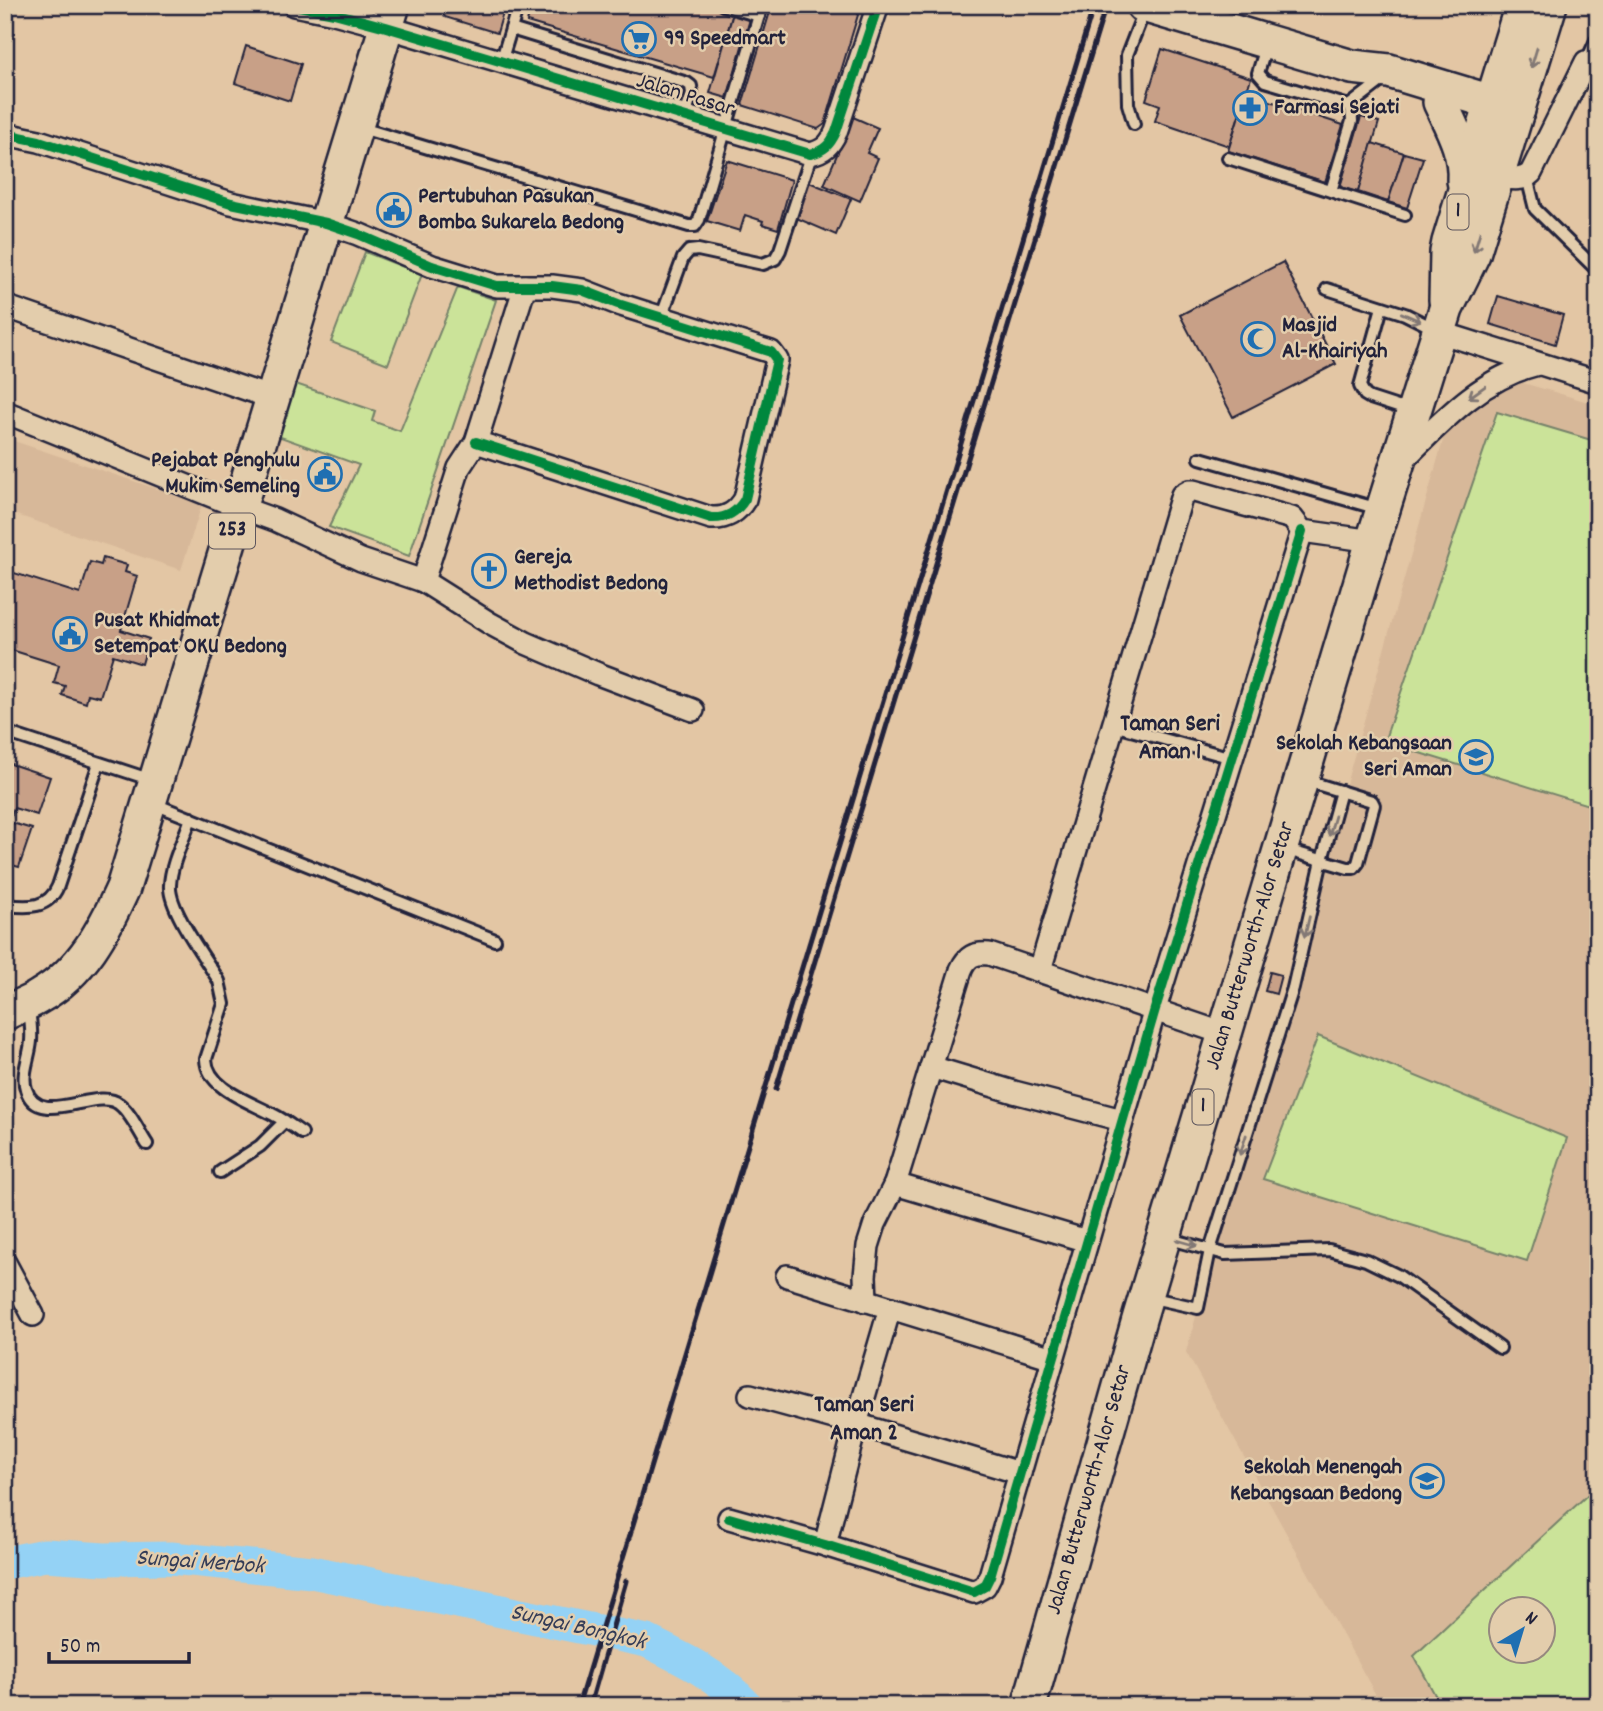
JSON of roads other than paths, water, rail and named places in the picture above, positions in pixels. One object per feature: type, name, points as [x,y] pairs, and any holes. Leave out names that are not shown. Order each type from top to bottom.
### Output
[{"type":"main road","name":"Jalan Butterworth-Alor Setar","points":[[1028,1706],[1145,1296],[1396,466],[1443,321],[1512,177],[1502,114],[1508,49],[1522,5]]},
{"type":"main road","name":"Jalan Butterworth-Alor Setar","points":[[1443,321],[1447,252],[1464,194],[1550,5]]},
{"type":"main road","points":[[1144,6],[1267,41],[1366,74],[1389,71],[1446,96],[1502,114]]},
{"type":"main road","name":"253","points":[[17,1007],[41,996],[66,977],[90,950],[123,888],[389,16]]},
{"type":"main road","points":[[1446,96],[1484,77],[1508,49]]},
{"type":"main road","points":[[1446,96],[1465,168],[1464,194]]},
{"type":"street","name":"Jalan Pasar","points":[[294,5],[334,13],[389,16],[501,62],[684,118],[801,152],[813,153]]},
{"type":"street","points":[[813,153],[827,147],[836,132],[878,5]]},
{"type":"street","points":[[1512,177],[1535,167],[1592,62]]},
{"type":"street","points":[[5,134],[39,141],[231,203],[326,223],[432,266],[497,286],[566,287],[582,290],[771,352],[777,360],[745,499],[739,508],[722,519],[711,518],[476,442]]},
{"type":"street","points":[[423,581],[459,468],[476,442],[525,286]]},
{"type":"street","points":[[7,307],[272,398]]},
{"type":"street","points":[[1443,321],[1538,364],[1598,382]]},
{"type":"street","points":[[1396,466],[1463,402],[1494,380],[1515,370],[1538,364]]},
{"type":"street","points":[[5,412],[275,520],[360,560],[423,581],[526,643],[693,710]]},
{"type":"street","points":[[1040,970],[1182,495],[1194,491],[1292,518],[1302,531],[1373,541]]},
{"type":"street","points":[[729,1518],[974,1591],[980,1590],[990,1576],[1155,1009],[1302,531]]},
{"type":"street","points":[[866,1301],[865,1276],[875,1224],[895,1184],[961,970],[974,954],[989,954],[1040,970],[1225,1034]]},
{"type":"street","points":[[931,1067],[1122,1120]]},
{"type":"street","points":[[895,1184],[1087,1241]]},
{"type":"street","points":[[5,1263],[33,1315]]},
{"type":"street","points":[[787,1276],[1053,1358]]},
{"type":"street","points":[[825,1545],[856,1424],[890,1308]]},
{"type":"street","points":[[750,1395],[1020,1473]]},
{"type":"lane","points":[[501,62],[518,5]]},
{"type":"lane","points":[[355,127],[692,227],[699,220],[761,11],[723,5]]},
{"type":"lane","points":[[1133,124],[1128,104],[1126,55],[1144,6]]},
{"type":"lane","points":[[511,29],[687,83],[691,86],[692,94],[684,118]]},
{"type":"lane","points":[[1592,62],[1598,36]]},
{"type":"lane","points":[[1267,41],[1259,69],[1262,79],[1344,106],[1351,105]]},
{"type":"lane","points":[[1331,191],[1352,121],[1351,105],[1366,74]]},
{"type":"lane","points":[[662,318],[683,258],[689,251],[698,250],[763,264],[775,259],[813,153]]},
{"type":"lane","points":[[1228,158],[1405,215]]},
{"type":"lane","points":[[1512,177],[1535,209],[1598,271]]},
{"type":"lane","points":[[1328,289],[1413,317],[1443,321]]},
{"type":"lane","points":[[1382,306],[1360,386],[1370,398],[1414,412]]},
{"type":"lane","points":[[1200,458],[1383,510]]},
{"type":"lane","points":[[1113,725],[1232,758]]},
{"type":"lane","points":[[5,732],[99,763],[152,791],[191,818],[495,940]]},
{"type":"lane","points":[[5,905],[33,907],[52,897],[99,763]]},
{"type":"lane","points":[[1281,848],[1354,868],[1358,863],[1374,805],[1368,799],[1302,779]]},
{"type":"lane","points":[[1145,1296],[1198,1308],[1210,1250],[1293,988],[1322,860],[1342,791]]},
{"type":"lane","points":[[191,818],[169,888],[173,903],[219,981],[223,994],[223,1004],[206,1067],[214,1079],[227,1090],[302,1133]]},
{"type":"lane","points":[[17,1007],[31,1043],[24,1081],[27,1092],[34,1101],[61,1107],[107,1098],[118,1102],[147,1144]]},
{"type":"lane","points":[[220,1172],[253,1152],[285,1121]]},
{"type":"lane","points":[[1163,1237],[1225,1254],[1329,1250],[1366,1260],[1399,1276],[1500,1348]]},
{"type":"waterway","name":"Sungai Merbok","points":[[5,1563],[45,1555],[104,1559],[171,1558],[312,1572],[647,1641],[713,1677],[747,1706]]},
{"type":"railway","points":[[578,1706],[1094,5]]},
{"type":"railway","points":[[776,1089],[1106,5]]},
{"type":"railway","points":[[590,1706],[626,1581]]},
{"type":"place","name":"99 Speedmart","points":[[639,39]]},
{"type":"place","name":"Farmasi Sejati","points":[[1250,108]]},
{"type":"place","name":"Pertubuhan Pasukan Bomba Sukarela Bedong","points":[[394,210]]},
{"type":"place","name":"Masjid Al-Khairiyah","points":[[1258,339]]},
{"type":"place","name":"Pejabat Penghulu Mukim Semeling","points":[[325,474]]},
{"type":"place","name":"Gereja Methodist Bedong","points":[[489,571]]},
{"type":"place","name":"Pusat Khidmat Setempat OKU Bedong","points":[[70,634]]},
{"type":"place","name":"Sekolah Kebangsaan Seri Aman","points":[[1476,757]]},
{"type":"place","name":"Sekolah Menengah Kebangsaan Bedong","points":[[1427,1481]]},
{"type":"district","name":"Taman Seri Aman 1","points":[[1170,739]]},
{"type":"district","name":"Taman Seri Aman 2","points":[[864,1420]]},
{"type":"water label","name":"Sungai Bongkok","points":[[578,1628]]}]
